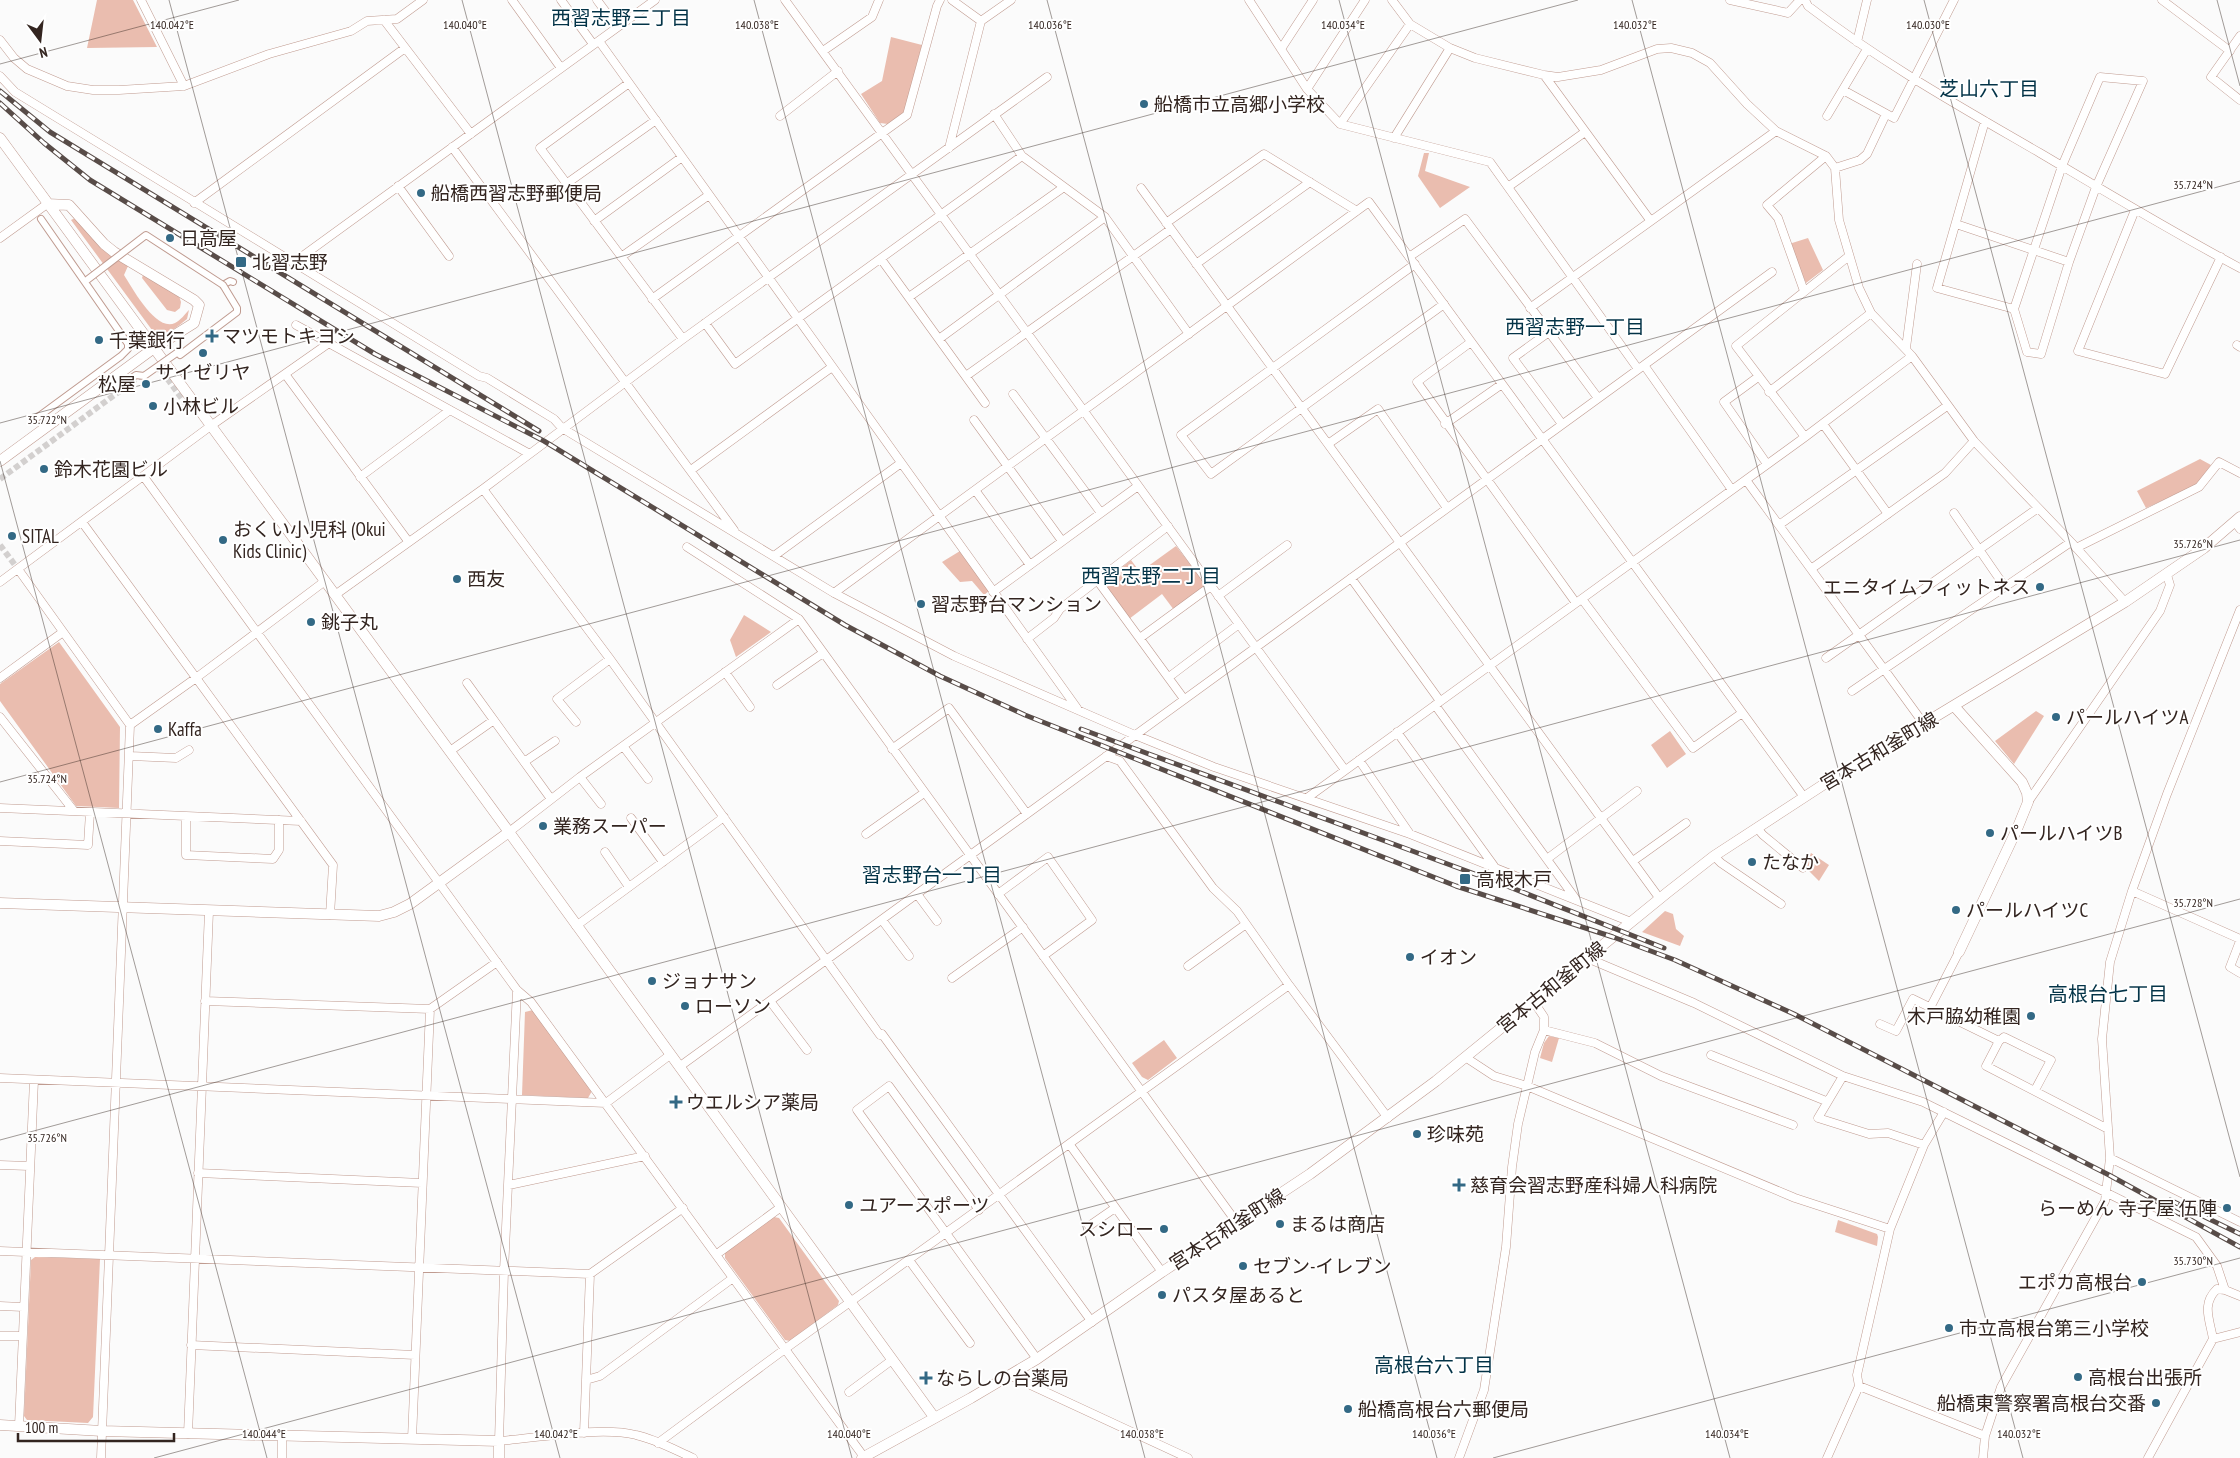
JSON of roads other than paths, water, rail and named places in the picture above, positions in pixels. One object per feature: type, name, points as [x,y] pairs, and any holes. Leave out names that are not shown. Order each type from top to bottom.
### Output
[{"type":"street","points":[[141,0],[184,86]]},
{"type":"street","points":[[0,40],[14,58],[27,69],[66,86],[93,90],[184,86],[269,54],[352,31],[367,21],[397,19],[423,0]]},
{"type":"street","points":[[512,0],[562,68]]},
{"type":"street","points":[[561,0],[629,83],[656,120],[1078,710]]},
{"type":"street","points":[[596,0],[617,27]]},
{"type":"street","points":[[293,263],[655,0]]},
{"type":"street","points":[[784,0],[838,71],[881,134],[1212,586],[1344,770]]},
{"type":"street","points":[[824,52],[872,18],[880,0]]},
{"type":"street","points":[[652,299],[907,115],[936,6],[940,0]]},
{"type":"street","points":[[952,0],[982,21]]},
{"type":"street","points":[[949,148],[982,21],[1011,0]]},
{"type":"street","points":[[1250,0],[1307,89],[1340,124],[1490,162],[1571,277],[1641,367],[1732,490]]},
{"type":"street","points":[[1281,49],[1313,0]]},
{"type":"street","points":[[1307,89],[1365,0]]},
{"type":"street","points":[[1392,0],[1410,24],[1450,48],[1475,58],[1544,75],[1558,77],[1601,70],[1643,53],[1671,48],[1692,53],[1710,63],[1747,104],[1776,131],[1826,156],[1835,168],[1839,220],[1849,256],[1859,288],[1871,313],[1906,348],[1974,441],[2125,602]]},
{"type":"street","points":[[1730,0],[1746,2],[1788,13],[1800,0]]},
{"type":"street","points":[[1805,0],[1808,6],[1857,42],[1914,80],[2096,187],[2240,268]]},
{"type":"street","points":[[1857,42],[1866,0]]},
{"type":"street","points":[[1843,90],[1894,118],[1954,0]]},
{"type":"street","points":[[2162,0],[2230,51]]},
{"type":"street","points":[[384,20],[471,134]]},
{"type":"street","points":[[1340,124],[1410,24]]},
{"type":"street","points":[[2240,36],[2211,77],[2240,100]]},
{"type":"street","points":[[194,203],[405,48]]},
{"type":"street","points":[[1394,138],[1450,48]]},
{"type":"street","points":[[1827,116],[1867,49]]},
{"type":"street","points":[[780,116],[838,71]]},
{"type":"street","points":[[1544,75],[1650,220]]},
{"type":"street","points":[[0,76],[15,92],[479,376],[486,378],[554,419],[562,428],[834,593],[954,656],[1135,735],[1214,766],[1410,834],[1631,922]]},
{"type":"street","points":[[335,595],[682,339],[1047,77]]},
{"type":"street","points":[[2100,77],[2143,81],[2096,187],[2069,262],[2041,354],[2027,352],[2014,309],[2062,166],[2100,77]]},
{"type":"street","points":[[629,83],[540,148],[682,339]]},
{"type":"street","points":[[994,114],[1022,156],[1105,217],[1189,334]]},
{"type":"street","points":[[1835,168],[1860,160],[1867,154],[1886,114]]},
{"type":"street","points":[[566,184],[656,120]]},
{"type":"street","points":[[1984,121],[1937,288],[2014,309]]},
{"type":"street","points":[[1530,308],[1776,131]]},
{"type":"street","points":[[1508,187],[1585,132]]},
{"type":"street","points":[[0,138],[212,425],[934,1417]]},
{"type":"street","points":[[452,147],[737,534]]},
{"type":"street","points":[[966,376],[1132,256],[1168,226],[1264,154],[1357,211]]},
{"type":"street","points":[[705,323],[735,364],[1022,156]]},
{"type":"street","points":[[1804,291],[1778,218],[1767,204],[1826,156]]},
{"type":"street","points":[[594,221],[682,157]]},
{"type":"street","points":[[1196,264],[1310,182]]},
{"type":"street","points":[[398,186],[449,256]]},
{"type":"street","points":[[909,298],[1064,187]]},
{"type":"street","points":[[1141,188],[1660,899]]},
{"type":"street","points":[[621,257],[709,195]]},
{"type":"street","points":[[834,593],[1369,202],[1804,797]]},
{"type":"street","points":[[0,238],[47,204],[70,205],[104,244],[114,252],[194,300],[198,305],[194,323],[154,348],[0,461]]},
{"type":"street","points":[[2136,210],[2078,351],[2165,374],[2221,257]]},
{"type":"street","points":[[939,339],[1105,217]]},
{"type":"street","points":[[38,418],[128,349],[128,344],[41,219]]},
{"type":"street","points":[[1410,257],[1465,219],[1598,398]]},
{"type":"street","points":[[1956,224],[2069,262]]},
{"type":"street","points":[[87,280],[146,235],[223,285],[237,308],[237,312],[180,355],[178,352],[144,376],[136,375],[123,384]]},
{"type":"street","points":[[1805,437],[1736,346],[1849,256]]},
{"type":"street","points":[[881,259],[985,403]]},
{"type":"street","points":[[1415,264],[1181,435],[1211,474],[1444,304]]},
{"type":"street","points":[[1906,348],[1917,264]]},
{"type":"street","points":[[679,1067],[1772,272]]},
{"type":"street","points":[[223,285],[230,281],[232,282]]},
{"type":"street","points":[[1769,392],[1871,313]]},
{"type":"street","points":[[296,325],[528,454]]},
{"type":"street","points":[[1549,332],[1513,358],[1562,424]]},
{"type":"street","points":[[1471,342],[1417,382],[1445,424],[1693,748],[1742,713]]},
{"type":"street","points":[[0,582],[212,425],[328,343]]},
{"type":"street","points":[[1307,798],[1824,424],[1912,356]]},
{"type":"street","points":[[691,470],[832,366]]},
{"type":"street","points":[[285,374],[408,541]]},
{"type":"street","points":[[1758,377],[1724,402],[1767,464]]},
{"type":"street","points":[[1445,424],[1502,384]]},
{"type":"street","points":[[1013,394],[1101,513]]},
{"type":"street","points":[[1779,525],[1947,406]]},
{"type":"street","points":[[1328,444],[1378,409],[1447,508]]},
{"type":"street","points":[[360,477],[450,410]]},
{"type":"street","points":[[974,420],[1062,541]]},
{"type":"street","points":[[1824,424],[1888,514]]},
{"type":"street","points":[[1811,569],[1945,473],[1974,441]]},
{"type":"street","points":[[1852,691],[2005,587],[2073,545],[2199,487],[2219,462],[2240,472]]},
{"type":"street","points":[[774,556],[901,463]]},
{"type":"street","points":[[144,477],[517,990],[531,1002],[646,1156],[863,1458]]},
{"type":"street","points":[[1746,480],[1921,721]]},
{"type":"street","points":[[993,592],[1138,486]]},
{"type":"street","points":[[482,488],[610,659],[826,960],[1092,1322]]},
{"type":"street","points":[[976,490],[1030,565]]},
{"type":"street","points":[[1826,658],[2038,508]]},
{"type":"street","points":[[1954,513],[2005,587]]},
{"type":"street","points":[[82,522],[333,865],[330,915]]},
{"type":"street","name":"宮本古和釜町線","points":[[863,1458],[1037,1358],[1388,1118],[1714,856],[1921,721],[1954,706],[2125,602],[2167,575],[2238,523]]},
{"type":"street","points":[[1027,639],[1054,618],[1060,609],[1168,526]]},
{"type":"street","points":[[1218,596],[1287,545]]},
{"type":"street","points":[[687,547],[799,619],[969,856],[1023,927],[1237,1222]]},
{"type":"street","points":[[18,569],[130,725],[101,1458]]},
{"type":"street","points":[[1930,1006],[1959,952],[2028,802],[2160,611],[2170,585],[2167,575]]},
{"type":"street","points":[[1351,578],[1576,899]]},
{"type":"street","points":[[1097,580],[1184,699]]},
{"type":"street","points":[[130,725],[325,581]]},
{"type":"street","points":[[1140,638],[1212,586]]},
{"type":"street","points":[[1983,1458],[1985,1436],[2001,1387],[2106,1201],[2110,1158],[2102,1054],[2105,998],[2116,940],[2167,794],[2240,610]]},
{"type":"street","points":[[0,902],[363,916],[387,914],[402,909],[440,884],[580,777],[799,619]]},
{"type":"street","points":[[1169,677],[1239,624]]},
{"type":"street","points":[[0,678],[63,632]]},
{"type":"street","points":[[777,685],[823,653]]},
{"type":"street","points":[[576,722],[557,699],[610,659]]},
{"type":"street","points":[[725,672],[750,707]]},
{"type":"street","points":[[467,682],[551,799]]},
{"type":"street","points":[[1954,706],[2022,782],[2027,792],[2028,802]]},
{"type":"street","points":[[892,749],[949,708],[1027,814]]},
{"type":"street","points":[[0,717],[74,811]]},
{"type":"street","points":[[450,752],[494,720]]},
{"type":"street","points":[[1397,732],[1495,868]]},
{"type":"street","points":[[524,762],[555,741]]},
{"type":"street","points":[[623,746],[648,779]]},
{"type":"street","points":[[130,756],[176,758],[188,750]]},
{"type":"street","points":[[1106,756],[1120,761],[1213,888],[1237,911],[1289,985],[1388,1118]]},
{"type":"street","points":[[1359,760],[1410,834]]},
{"type":"street","points":[[580,777],[602,804]]},
{"type":"street","points":[[1547,859],[1637,791]]},
{"type":"street","points":[[866,834],[924,793]]},
{"type":"street","points":[[0,808],[300,821]]},
{"type":"street","points":[[0,841],[88,845],[90,812]]},
{"type":"street","points":[[186,816],[186,855],[273,858],[279,850],[279,820]]},
{"type":"street","points":[[576,926],[724,817]]},
{"type":"street","points":[[631,818],[663,862]]},
{"type":"street","points":[[1633,861],[1686,823]]},
{"type":"street","points":[[1757,828],[1803,868]]},
{"type":"street","points":[[605,852],[629,886]]},
{"type":"street","points":[[1714,856],[1721,863],[1781,904]]},
{"type":"street","points":[[998,894],[1048,857],[1092,920],[1043,956]]},
{"type":"street","points":[[2132,891],[2240,940],[2230,967],[2240,973]]},
{"type":"street","points":[[917,894],[936,921]]},
{"type":"street","points":[[188,1434],[193,1258],[202,1087],[208,910]]},
{"type":"street","points":[[882,920],[909,956]]},
{"type":"street","points":[[1188,966],[1246,924]]},
{"type":"street","points":[[952,978],[1023,927]]},
{"type":"street","points":[[1587,958],[1694,1003],[1843,1076],[1922,1102],[1944,1112],[2196,1237],[2209,1252],[2217,1266],[2221,1289]]},
{"type":"street","points":[[205,1001],[430,1009],[497,962]]},
{"type":"street","points":[[658,1443],[1289,985]]},
{"type":"street","points":[[499,1458],[504,1271],[517,990]]},
{"type":"street","points":[[1880,1024],[1896,1030],[1913,999],[1999,1041]]},
{"type":"street","points":[[770,1001],[807,1050]]},
{"type":"street","points":[[1459,1458],[1484,1390],[1506,1247],[1512,1167],[1527,1086],[1535,1052],[1544,1030],[1544,1017],[1534,1002]]},
{"type":"street","points":[[412,1439],[430,1009]]},
{"type":"street","points":[[1544,1030],[1595,1043],[1661,1076],[1793,1125]]},
{"type":"street","points":[[2035,1090],[2051,1060],[2004,1037],[1999,1041],[1986,1066],[2108,1129]]},
{"type":"street","points":[[0,1078],[606,1103],[670,1055]]},
{"type":"street","points":[[1711,1055],[1826,1101]]},
{"type":"street","points":[[1465,1057],[1494,1076],[1527,1086],[1796,1198],[1890,1229]]},
{"type":"street","points":[[1843,1076],[1826,1101],[1818,1118],[1869,1134],[1888,1133],[1924,1145]]},
{"type":"street","points":[[19,1426],[34,1080]]},
{"type":"street","points":[[979,1210],[889,1086],[857,1110],[1037,1358]]},
{"type":"street","points":[[1827,1458],[1859,1386],[1857,1374],[1890,1229],[1924,1145],[1944,1112]]},
{"type":"street","points":[[1070,1145],[1162,1272]]},
{"type":"street","points":[[509,1186],[646,1156]]},
{"type":"street","points":[[2110,1158],[2240,1222]]},
{"type":"street","points":[[0,1164],[29,1166]]},
{"type":"street","points":[[198,1173],[422,1183]]},
{"type":"street","points":[[716,1254],[782,1207]]},
{"type":"street","points":[[0,1251],[590,1274],[683,1208]]},
{"type":"street","points":[[1089,1226],[1115,1208]]},
{"type":"street","points":[[909,1260],[970,1343]]},
{"type":"street","points":[[584,1433],[590,1274]]},
{"type":"street","points":[[586,1380],[600,1376],[733,1278]]},
{"type":"street","points":[[2221,1289],[2240,1296]]},
{"type":"street","points":[[2148,1458],[2213,1339],[2206,1311],[2210,1296],[2221,1289]]},
{"type":"street","points":[[0,1306],[23,1307]]},
{"type":"street","points":[[2211,1328],[2229,1334]]},
{"type":"street","points":[[2213,1339],[2240,1332]]},
{"type":"street","points":[[0,1336],[22,1336]]},
{"type":"street","points":[[191,1346],[415,1355]]},
{"type":"street","points":[[849,1392],[892,1360]]},
{"type":"street","points":[[1009,1375],[1188,1458]]},
{"type":"street","points":[[1859,1386],[1985,1436]]},
{"type":"street","points":[[0,1425],[102,1432],[499,1441],[584,1433],[637,1435],[693,1458]]},
{"type":"street","points":[[282,1436],[282,1458]]},
{"type":"tunnel","points":[[154,368],[161,370],[191,411]]},
{"type":"tunnel","points":[[0,479],[143,374]]},
{"type":"tunnel","points":[[0,545],[18,569]]},
{"type":"railway","points":[[0,91],[50,132],[539,431]]},
{"type":"railway","points":[[0,103],[44,143],[90,180],[375,354],[544,441],[845,625],[940,676],[1025,715],[1456,886],[1613,937],[1675,960],[1794,1014],[2109,1175],[2240,1247]]},
{"type":"railway","points":[[1081,729],[1502,884],[1664,948]]},
{"type":"railway","points":[[2170,1200],[2240,1234]]},
{"type":"place","name":"船橋市立高郷小学校","points":[[1144,104]]},
{"type":"place","name":"船橋西習志野郵便局","points":[[421,193]]},
{"type":"place","name":"日高屋","points":[[170,238]]},
{"type":"place","name":"北習志野","points":[[241,262]]},
{"type":"place","name":"マツモトキヨシ","points":[[212,336]]},
{"type":"place","name":"千葉銀行","points":[[99,340]]},
{"type":"place","name":"サイゼリヤ","points":[[203,353]]},
{"type":"place","name":"松屋","points":[[146,384]]},
{"type":"place","name":"小林ビル","points":[[153,406]]},
{"type":"place","name":"鈴木花園ビル","points":[[44,469]]},
{"type":"place","name":"SITAL","points":[[12,536]]},
{"type":"place","name":"おくい小児科 (Okui Kids Clinic)","points":[[223,540]]},
{"type":"place","name":"西友","points":[[457,579]]},
{"type":"place","name":"エニタイムフィットネス","points":[[2040,587]]},
{"type":"place","name":"習志野台マンション","points":[[921,604]]},
{"type":"place","name":"銚子丸","points":[[311,622]]},
{"type":"place","name":"パールハイツA","points":[[2056,717]]},
{"type":"place","name":"Kaffa","points":[[158,729]]},
{"type":"place","name":"業務スーパー","points":[[543,826]]},
{"type":"place","name":"パールハイツB","points":[[1990,833]]},
{"type":"place","name":"たなか","points":[[1752,862]]},
{"type":"place","name":"高根木戸","points":[[1465,879]]},
{"type":"place","name":"パールハイツC","points":[[1956,910]]},
{"type":"place","name":"イオン","points":[[1410,957]]},
{"type":"place","name":"ジョナサン","points":[[652,981]]},
{"type":"place","name":"ローソン","points":[[685,1006]]},
{"type":"place","name":"木戸脇幼稚園","points":[[2031,1016]]},
{"type":"place","name":"ウエルシア薬局","points":[[676,1102]]},
{"type":"place","name":"珍味苑","points":[[1417,1134]]},
{"type":"place","name":"慈育会習志野産科婦人科病院","points":[[1459,1185]]},
{"type":"place","name":"ユアースポーツ","points":[[849,1205]]},
{"type":"place","name":"らーめん 寺子屋 伍陣","points":[[2227,1208]]},
{"type":"place","name":"まるは商店","points":[[1280,1224]]},
{"type":"place","name":"スシロー","points":[[1164,1229]]},
{"type":"place","name":"セブン-イレブン","points":[[1243,1266]]},
{"type":"place","name":"エポカ高根台","points":[[2142,1282]]},
{"type":"place","name":"パスタ屋あると","points":[[1162,1295]]},
{"type":"place","name":"市立高根台第三小学校","points":[[1949,1328]]},
{"type":"place","name":"高根台出張所","points":[[2078,1377]]},
{"type":"place","name":"ならしの台薬局","points":[[926,1378]]},
{"type":"place","name":"船橋東警察署高根台交番","points":[[2156,1403]]},
{"type":"place","name":"船橋高根台六郵便局","points":[[1348,1409]]},
{"type":"district","name":"西習志野三丁目","points":[[621,18]]},
{"type":"district","name":"芝山六丁目","points":[[1989,89]]},
{"type":"district","name":"西習志野一丁目","points":[[1575,327]]},
{"type":"district","name":"西習志野二丁目","points":[[1151,576]]},
{"type":"district","name":"習志野台一丁目","points":[[932,875]]},
{"type":"district","name":"高根台七丁目","points":[[2108,994]]},
{"type":"district","name":"高根台六丁目","points":[[1434,1365]]}]
